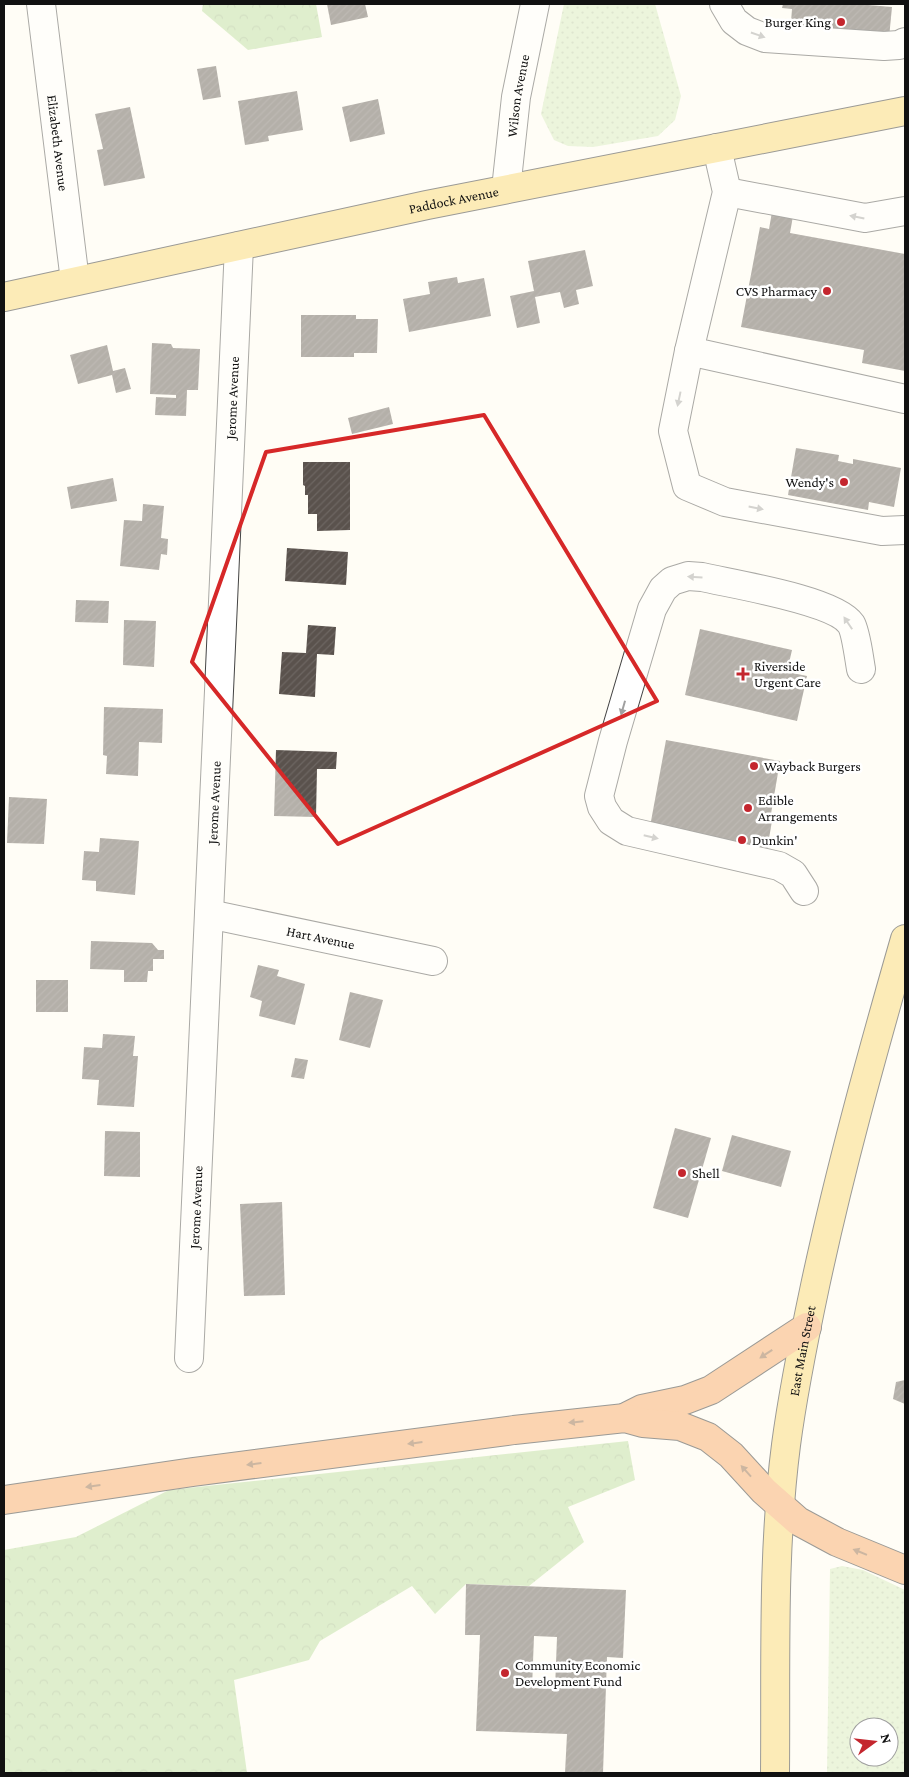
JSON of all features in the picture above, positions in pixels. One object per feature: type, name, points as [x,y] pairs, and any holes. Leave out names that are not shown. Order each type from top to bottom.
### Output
[{"type":"highway","points":[[4,1500],[203,1470],[514,1430],[624,1418],[642,1409],[685,1400],[711,1390],[806,1327]]},
{"type":"highway","points":[[624,1418],[643,1423],[680,1426],[708,1437],[731,1455],[780,1506],[798,1520],[826,1536],[905,1570]]},
{"type":"main road","name":"Paddock Avenue","points":[[4,297],[506,189],[905,111]]},
{"type":"main road","name":"East Main Street","points":[[775,1773],[775,1633],[780,1506],[786,1445],[806,1327],[845,1156],[905,939]]},
{"type":"street","name":"Elizabeth Avenue","points":[[41,4],[75,281]]},
{"type":"street","name":"Wilson Avenue","points":[[506,189],[516,98],[535,4]]},
{"type":"street","points":[[724,4],[734,21],[747,31],[765,38],[884,46],[905,42]]},
{"type":"street","points":[[717,148],[727,192],[689,352],[673,431],[687,486],[725,502],[882,531],[905,530]]},
{"type":"street","points":[[727,192],[865,218],[905,210]]},
{"type":"street","name":"Jerome Avenue","points":[[189,1358],[239,246]]},
{"type":"street","points":[[689,352],[905,399]]},
{"type":"street","points":[[804,891],[793,874],[780,866],[627,831],[611,821],[602,807],[599,796],[613,740],[652,609],[663,589],[672,581],[688,576],[702,577],[789,596],[832,609],[842,615],[851,625],[861,669]]},
{"type":"street","name":"Hart Avenue","points":[[208,914],[433,961]]},
{"type":"highlighted area","points":[[484,415],[657,701],[338,844],[192,662],[266,452]]},
{"type":"green space","points":[[203,4],[316,4],[322,37],[248,50],[202,11]]},
{"type":"green space","points":[[564,4],[655,4],[681,96],[675,120],[658,136],[593,147],[568,146],[554,140],[541,114]]},
{"type":"green space","points":[[628,1441],[635,1480],[568,1507],[584,1542],[529,1586],[466,1584],[435,1614],[412,1586],[320,1641],[309,1660],[234,1680],[247,1773],[4,1773],[4,1550],[76,1537],[169,1490]]},
{"type":"green space","points":[[842,1566],[863,1570],[905,1590],[905,1773],[827,1773],[830,1569]]},
{"type":"building","points":[[327,4],[365,4],[368,17],[331,25]]},
{"type":"building","name":"Burger King","points":[[783,4],[856,4],[892,7],[889,38],[790,35],[792,9],[782,8]]},
{"type":"building","points":[[216,66],[221,97],[203,100],[197,69]]},
{"type":"building","points":[[297,91],[303,130],[268,136],[269,141],[245,145],[238,101]]},
{"type":"building","points":[[378,99],[385,134],[350,142],[342,107]]},
{"type":"building","points":[[130,107],[145,178],[104,186],[97,150],[103,149],[95,114]]},
{"type":"building","name":"CVS Pharmacy","points":[[772,212],[793,216],[790,233],[905,254],[905,371],[862,363],[864,350],[741,327],[760,227],[769,229]]},
{"type":"building","points":[[585,250],[593,286],[576,290],[579,304],[564,308],[560,292],[535,297],[540,323],[517,328],[510,296],[534,291],[528,261]]},
{"type":"building","points":[[457,277],[458,283],[484,278],[491,316],[409,332],[403,299],[430,294],[428,282]]},
{"type":"building","points":[[301,315],[356,315],[356,319],[378,319],[377,353],[354,353],[354,357],[301,357]]},
{"type":"building","points":[[152,343],[171,344],[173,348],[200,349],[198,390],[187,390],[186,416],[155,415],[156,397],[176,398],[176,395],[150,394]]},
{"type":"building","points":[[107,345],[113,371],[125,368],[131,389],[116,393],[112,375],[78,384],[70,355]]},
{"type":"building","points":[[389,407],[393,424],[352,434],[348,418]]},
{"type":"building","name":"Wendy's","points":[[796,448],[839,455],[838,461],[853,464],[853,459],[901,468],[894,507],[869,502],[868,510],[788,495]]},
{"type":"building","points":[[303,462],[350,462],[350,530],[317,531],[317,514],[308,514],[308,495],[305,495],[305,486],[303,485]]},
{"type":"building","points":[[113,478],[117,501],[71,509],[67,487]]},
{"type":"building","points":[[143,504],[164,506],[161,538],[168,539],[167,555],[161,554],[159,570],[120,566],[124,520],[142,521]]},
{"type":"building","points":[[287,548],[348,552],[346,585],[285,581]]},
{"type":"building","points":[[76,600],[109,601],[108,623],[75,622]]},
{"type":"building","points":[[124,620],[156,621],[154,667],[123,665]]},
{"type":"building","points":[[308,625],[336,627],[334,655],[317,654],[315,697],[279,694],[282,652],[306,653]]},
{"type":"building","name":"Riverside Urgent Care","points":[[700,629],[792,650],[787,672],[807,676],[797,721],[685,695]]},
{"type":"building","points":[[104,707],[163,709],[162,743],[139,742],[138,776],[106,774],[107,756],[103,755]]},
{"type":"building","points":[[666,740],[780,761],[765,862],[649,832]]},
{"type":"building","points":[[276,750],[337,752],[336,769],[317,769],[316,817],[274,816]]},
{"type":"building","points":[[9,797],[47,799],[44,844],[7,843]]},
{"type":"building","points":[[100,838],[139,841],[135,895],[96,891],[96,881],[82,880],[84,851],[99,852]]},
{"type":"building","points":[[91,941],[152,943],[158,950],[164,950],[164,959],[153,959],[153,971],[148,971],[147,982],[124,982],[124,970],[90,969]]},
{"type":"building","points":[[258,965],[279,970],[277,976],[305,984],[295,1025],[259,1016],[262,1001],[250,997]]},
{"type":"building","points":[[36,980],[68,980],[68,1012],[36,1012]]},
{"type":"building","points":[[350,992],[383,1000],[370,1048],[339,1040]]},
{"type":"building","points":[[103,1034],[135,1036],[133,1056],[138,1056],[134,1107],[97,1105],[99,1080],[82,1079],[84,1047],[102,1048]]},
{"type":"building","points":[[295,1058],[308,1060],[304,1079],[291,1077]]},
{"type":"building","name":"Shell","points":[[675,1128],[711,1138],[688,1218],[653,1208]]},
{"type":"building","points":[[105,1131],[140,1132],[140,1177],[104,1176]]},
{"type":"building","points":[[732,1135],[791,1151],[781,1187],[722,1171]]},
{"type":"building","points":[[282,1202],[285,1295],[244,1296],[240,1204]]},
{"type":"building","points":[[905,1380],[905,1404],[893,1399],[896,1382]]},
{"type":"building","name":"Community Economic Development Fund","points":[[466,1584],[626,1590],[623,1658],[607,1657],[603,1773],[565,1773],[567,1734],[476,1731],[480,1635],[465,1635]],"holes":[[[534,1636],[557,1637],[555,1689],[532,1688]]]},
{"type":"place","name":"Burger King","points":[[841,22]]},
{"type":"place","name":"CVS Pharmacy","points":[[827,291]]},
{"type":"place","name":"Wendy's","points":[[844,482]]},
{"type":"place","name":"Riverside Urgent Care","points":[[743,674]]},
{"type":"place","name":"Wayback Burgers","points":[[754,766]]},
{"type":"place","name":"Edible Arrangements","points":[[748,808]]},
{"type":"place","name":"Dunkin'","points":[[742,840]]},
{"type":"place","name":"Shell","points":[[682,1173]]},
{"type":"place","name":"Community Economic Development Fund","points":[[505,1673]]}]
